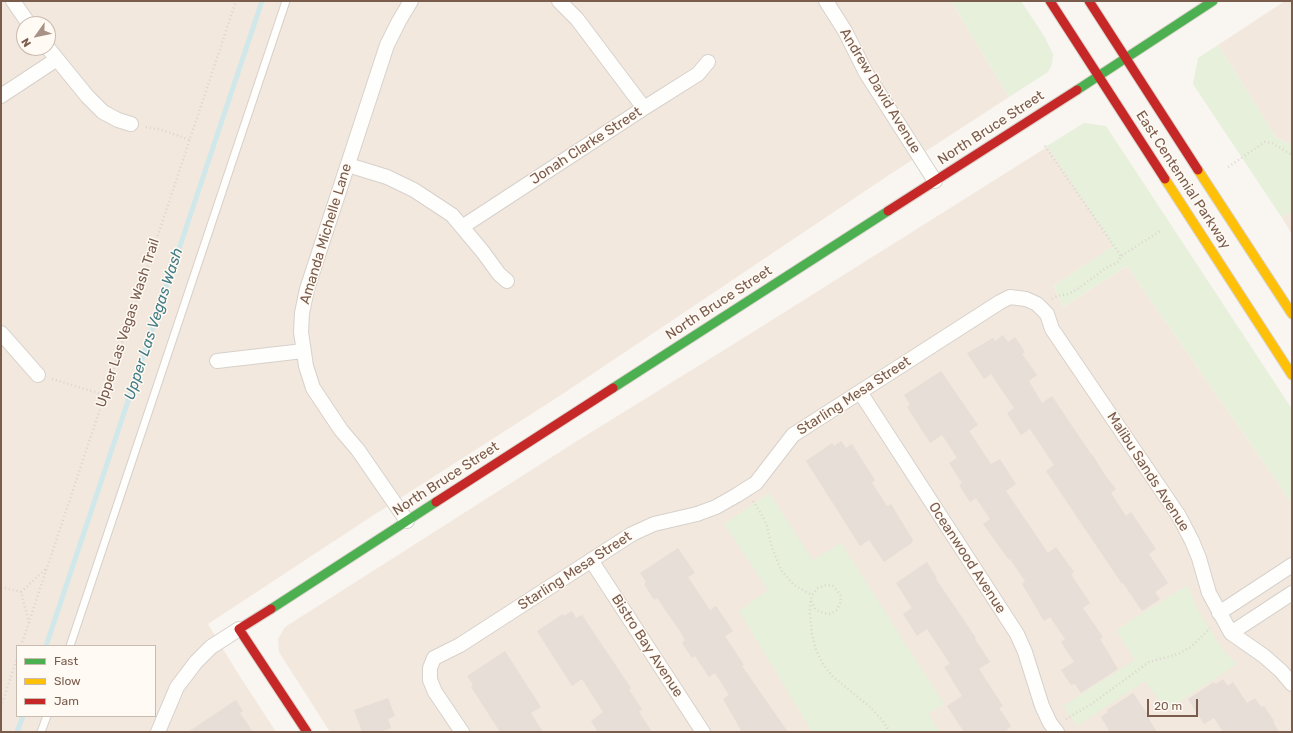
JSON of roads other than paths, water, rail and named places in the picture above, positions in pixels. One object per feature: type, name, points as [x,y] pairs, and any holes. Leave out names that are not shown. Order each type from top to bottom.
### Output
[{"type":"street","points":[[12,1],[23,16]]},
{"type":"street","name":"Amanda Michelle Lane","points":[[407,521],[358,450],[341,430],[313,388],[306,366],[301,332],[302,313],[307,289],[386,45],[411,1]]},
{"type":"street","points":[[559,1],[577,19],[644,108]]},
{"type":"street","name":"Andrew David Avenue","points":[[826,1],[845,31],[866,73],[935,181]]},
{"type":"street","name":"East Centennial Parkway","points":[[1050,1],[1292,375]]},
{"type":"street","name":"East Centennial Parkway","points":[[1089,1],[1292,314]]},
{"type":"street","name":"North Bruce Street","points":[[239,629],[1099,76],[1213,1]]},
{"type":"street","points":[[55,56],[87,96],[103,112],[118,120],[132,124]]},
{"type":"street","points":[[1,96],[57,59]]},
{"type":"street","name":"Jonah Clarke Street","points":[[462,227],[698,74],[708,62]]},
{"type":"street","points":[[348,165],[387,177],[414,190],[452,215],[499,274],[507,281]]},
{"type":"street","name":"Starling Mesa Street","points":[[462,732],[435,692],[430,680],[430,668],[434,658],[460,645],[632,534],[654,524],[697,514],[716,507],[745,490],[756,483],[793,435],[1000,302],[1010,297],[1026,299]]},
{"type":"street","name":"Malibu Sands Avenue","points":[[1026,299],[1037,304],[1047,314],[1052,329],[1179,516],[1199,558],[1208,593],[1231,632],[1264,656],[1281,671],[1292,684]]},
{"type":"street","points":[[1,333],[38,375]]},
{"type":"street","points":[[217,361],[303,351]]},
{"type":"street","name":"Oceanwood Avenue","points":[[860,392],[1017,634],[1025,652],[1042,706],[1055,730]]},
{"type":"street","name":"Bistro Bay Avenue","points":[[591,560],[702,732]]},
{"type":"street","points":[[1221,616],[1292,565]]},
{"type":"street","points":[[1231,632],[1292,593]]},
{"type":"street","points":[[158,732],[177,687],[196,662],[211,647],[239,629],[307,732]]},
{"type":"lane","points":[[70,645],[286,1]]},
{"type":"lane","points":[[41,732],[46,717]]},
{"type":"waterway","name":"Upper Las Vegas Wash","points":[[46,645],[262,1]]},
{"type":"waterway","name":"Upper Las Vegas Wash","points":[[17,732],[23,717]]}]
